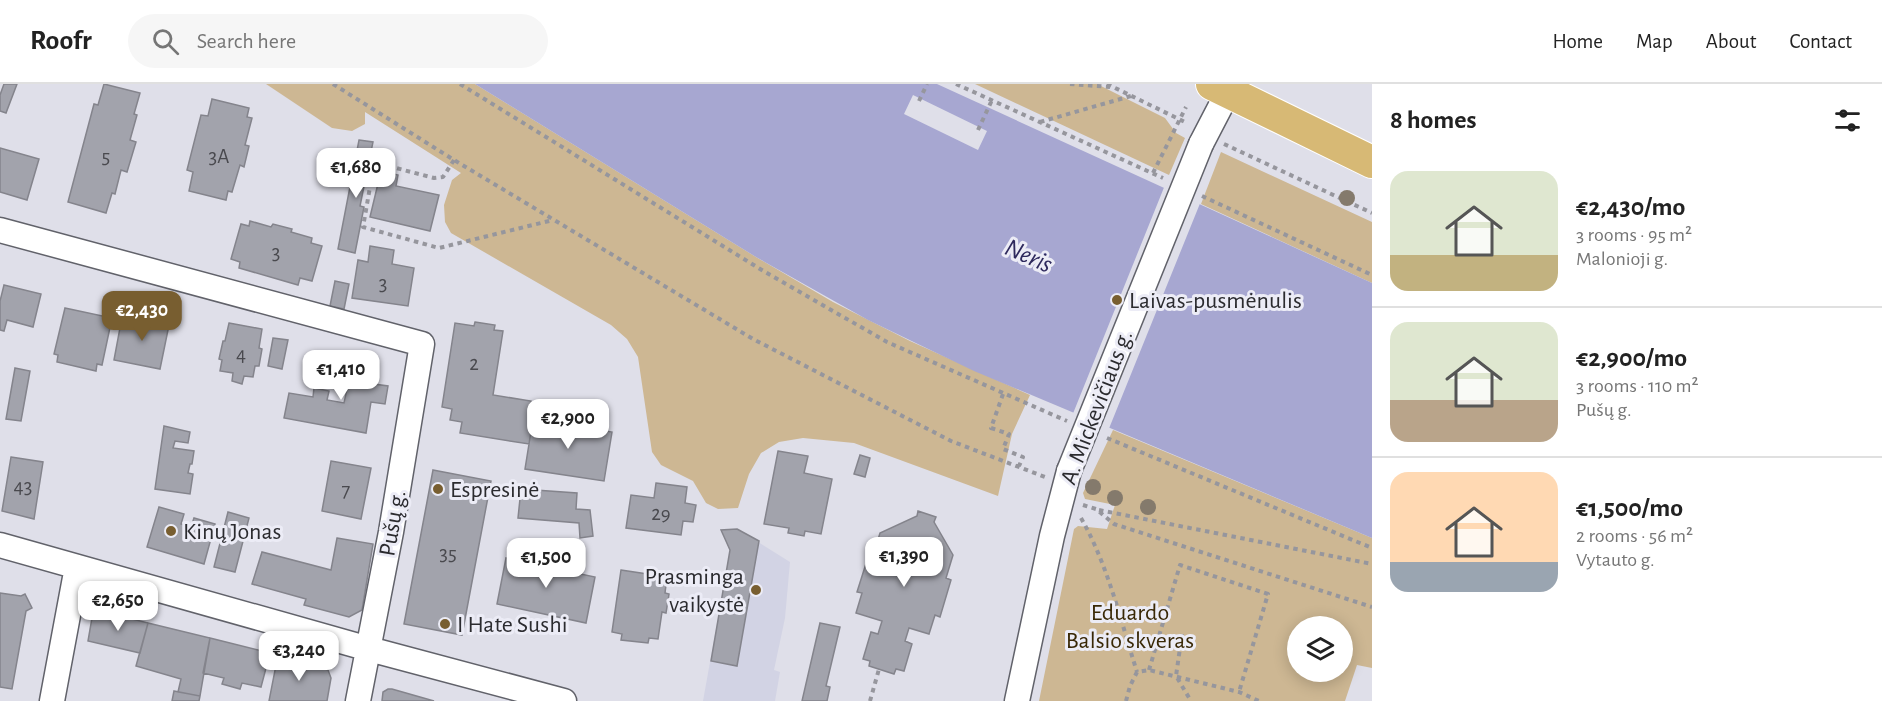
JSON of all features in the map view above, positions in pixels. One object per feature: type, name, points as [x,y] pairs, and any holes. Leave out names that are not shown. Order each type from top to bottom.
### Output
[{"type":"main road","points":[[1224,87],[1372,162]]},
{"type":"street","name":"A. Mickevičiaus g.","points":[[1017,701],[1057,515],[1060,475],[1211,143],[1224,87]]},
{"type":"street","name":"Pušų g.","points":[[0,230],[422,345],[391,532],[358,701]]},
{"type":"street","points":[[0,545],[369,649],[564,701]]},
{"type":"street","points":[[52,701],[77,567]]},
{"type":"path","points":[[333,84],[454,160],[753,339],[951,441],[1019,466],[1060,475]]},
{"type":"path","points":[[460,84],[765,272],[887,342],[1068,422]]},
{"type":"path","points":[[919,101],[927,84]]},
{"type":"path","points":[[956,84],[1164,178]]},
{"type":"path","points":[[1070,84],[1109,85],[1186,122]]},
{"type":"path","points":[[1040,122],[1131,96]]},
{"type":"path","points":[[978,130],[992,100]]},
{"type":"path","points":[[1153,173],[1186,107]]},
{"type":"path","points":[[1211,143],[1372,213]]},
{"type":"path","points":[[454,160],[443,177],[434,178],[378,163],[373,170],[363,227],[439,248],[554,220]]},
{"type":"path","points":[[1195,193],[1372,275]]},
{"type":"path","points":[[1003,394],[991,428],[1009,434],[1004,449],[1023,457],[1019,466]]},
{"type":"path","points":[[1100,435],[1372,548]]},
{"type":"path","points":[[1126,701],[1137,672],[1105,572],[1089,531],[1081,518],[1077,503],[1096,509],[1372,564]]},
{"type":"path","points":[[1096,509],[1114,524],[1372,607]]},
{"type":"path","points":[[1149,670],[1180,566],[1268,594],[1239,692]]},
{"type":"path","points":[[1182,634],[1176,676],[1191,701]]},
{"type":"path","points":[[870,701],[879,669]]},
{"type":"path","points":[[1137,672],[1149,670],[1176,676],[1239,692],[1259,701]]},
{"type":"shaded area","name":"Prasminga vaikystė","points":[[737,529],[790,562],[785,618],[774,670],[780,672],[775,701],[703,701],[730,551],[721,530]]},
{"type":"green space","points":[[266,84],[475,84],[833,302],[910,341],[1030,395],[1012,434],[998,496],[854,443],[803,438],[779,442],[761,453],[749,474],[738,508],[718,509],[706,503],[693,481],[661,465],[652,452],[638,357],[627,339],[611,325],[451,233],[445,222],[444,205],[452,180],[461,173],[365,112],[365,124],[352,131],[332,128]]},
{"type":"green space","points":[[975,84],[1097,84],[1165,118],[1176,133],[1185,138],[1169,175]]},
{"type":"green space","points":[[1221,152],[1372,222],[1372,283],[1201,204]]},
{"type":"green space","name":"Eduardo Balsio skveras","points":[[1113,430],[1372,538],[1372,668],[1357,665],[1353,677],[1353,616],[1287,616],[1287,682],[1351,682],[1345,701],[1039,701],[1074,529],[1078,526],[1107,529],[1115,505],[1085,499],[1083,493]]},
{"type":"water","name":"Neris","points":[[475,84],[937,84],[1372,283],[1372,538],[974,371],[868,320],[756,257]]},
{"type":"pier","points":[[913,95],[987,131],[978,150],[904,114]]},
{"type":"pier","points":[[1165,185],[1201,201],[1108,431],[1072,416]]},
{"type":"building","points":[[4,84],[17,84],[6,113],[0,111],[0,95]]},
{"type":"building","points":[[104,84],[140,93],[130,140],[136,142],[127,172],[121,170],[115,194],[112,193],[106,213],[68,202],[94,104],[98,105]]},
{"type":"building","points":[[212,99],[249,108],[247,117],[252,118],[245,145],[249,146],[244,167],[240,165],[232,192],[228,191],[226,200],[189,191],[193,172],[187,170],[201,115],[208,116]]},
{"type":"building","points":[[359,140],[373,142],[360,206],[364,207],[355,253],[338,249]]},
{"type":"building","points":[[0,148],[39,159],[27,200],[0,192]]},
{"type":"building","points":[[381,171],[398,175],[396,186],[439,195],[430,231],[370,217]]},
{"type":"building","points":[[250,221],[271,227],[273,224],[292,229],[291,232],[312,238],[311,243],[322,246],[312,281],[300,278],[298,285],[239,268],[240,262],[231,259],[241,224],[249,226]]},
{"type":"building","points":[[370,246],[394,250],[392,264],[414,268],[408,306],[352,298],[358,260],[368,262]]},
{"type":"building","points":[[335,281],[349,284],[344,309],[330,306]]},
{"type":"building","points":[[4,285],[41,294],[33,327],[7,320],[4,331],[0,330],[0,301]]},
{"type":"building","points":[[65,308],[112,318],[102,365],[97,364],[96,371],[57,362],[58,355],[54,354]]},
{"type":"building","points":[[122,317],[150,322],[151,318],[163,320],[163,324],[169,325],[160,369],[114,360]]},
{"type":"building","points":[[475,322],[495,325],[494,330],[503,331],[493,395],[531,401],[528,419],[533,419],[529,444],[460,433],[462,422],[450,420],[452,409],[442,407],[455,323],[474,326]]},
{"type":"building","points":[[229,323],[262,329],[259,366],[255,366],[253,377],[244,376],[242,384],[232,381],[233,373],[220,371],[222,360],[219,359]]},
{"type":"building","points":[[273,338],[288,340],[282,369],[268,366]]},
{"type":"building","points":[[337,362],[377,369],[374,384],[388,386],[385,404],[371,402],[366,433],[284,418],[289,393],[313,397],[314,388],[329,391],[327,400],[344,403],[348,385],[333,383]]},
{"type":"building","points":[[15,368],[30,371],[21,421],[6,419]]},
{"type":"building","points":[[533,419],[612,432],[604,481],[525,469]]},
{"type":"building","points":[[164,426],[190,432],[188,443],[175,441],[173,448],[194,451],[188,473],[193,474],[190,494],[155,489]]},
{"type":"building","points":[[778,451],[808,456],[804,473],[832,479],[821,534],[805,531],[804,536],[788,533],[789,528],[764,524]]},
{"type":"building","points":[[860,455],[870,458],[865,477],[854,474]]},
{"type":"building","points":[[11,457],[43,462],[34,519],[2,511]]},
{"type":"building","points":[[331,461],[371,468],[361,519],[322,511]]},
{"type":"building","points":[[433,470],[491,481],[462,635],[404,624]]},
{"type":"building","points":[[656,483],[687,487],[685,503],[696,505],[693,522],[683,521],[681,535],[626,528],[631,495],[654,498]]},
{"type":"building","points":[[521,489],[577,493],[576,509],[590,510],[593,536],[580,538],[579,523],[518,518]]},
{"type":"building","points":[[159,507],[184,514],[181,524],[191,527],[194,518],[215,524],[204,564],[147,547]]},
{"type":"building","points":[[918,511],[936,517],[934,522],[953,555],[946,578],[951,580],[940,617],[935,615],[929,634],[909,628],[905,641],[912,644],[904,671],[896,669],[894,674],[869,666],[870,661],[863,659],[871,632],[878,634],[882,621],[856,613],[862,593],[857,592],[869,554],[873,556],[880,533],[917,516]]},
{"type":"building","points":[[228,512],[249,518],[235,572],[214,567]]},
{"type":"building","points":[[737,529],[759,541],[737,666],[711,661],[730,550],[721,530]]},
{"type":"building","points":[[337,538],[373,544],[362,610],[349,617],[304,605],[306,599],[252,584],[262,552],[331,570]]},
{"type":"building","points":[[543,553],[560,556],[557,569],[595,577],[586,623],[497,604],[506,558],[541,565]]},
{"type":"building","points":[[621,570],[667,577],[665,593],[669,594],[666,613],[662,612],[658,639],[649,638],[648,643],[621,640],[622,634],[612,632]]},
{"type":"building","points":[[0,593],[21,596],[25,594],[32,608],[26,611],[12,689],[0,687]]},
{"type":"building","points":[[101,611],[148,623],[140,653],[88,641],[92,618]]},
{"type":"building","points":[[148,623],[210,638],[200,696],[178,692],[181,679],[136,666]]},
{"type":"building","points":[[820,623],[840,627],[826,686],[830,687],[827,701],[802,701]]},
{"type":"building","points":[[210,638],[270,653],[261,687],[242,683],[240,689],[222,684],[224,678],[203,673]]},
{"type":"building","points":[[278,655],[328,670],[331,678],[327,701],[269,701]]},
{"type":"building","points":[[388,689],[434,701],[382,701],[383,692]]},
{"type":"building","points":[[174,691],[200,696],[199,701],[172,701]]},
{"type":"place","name":"Laivas-pusmėnulis","points":[[1117,300]]},
{"type":"place","name":"Espresinė","points":[[438,489]]},
{"type":"place","name":"Kinų Jonas","points":[[171,531]]},
{"type":"place","name":"Prasminga vaikystė","points":[[756,590]]},
{"type":"place","name":"I Hate Sushi","points":[[445,624]]}]
